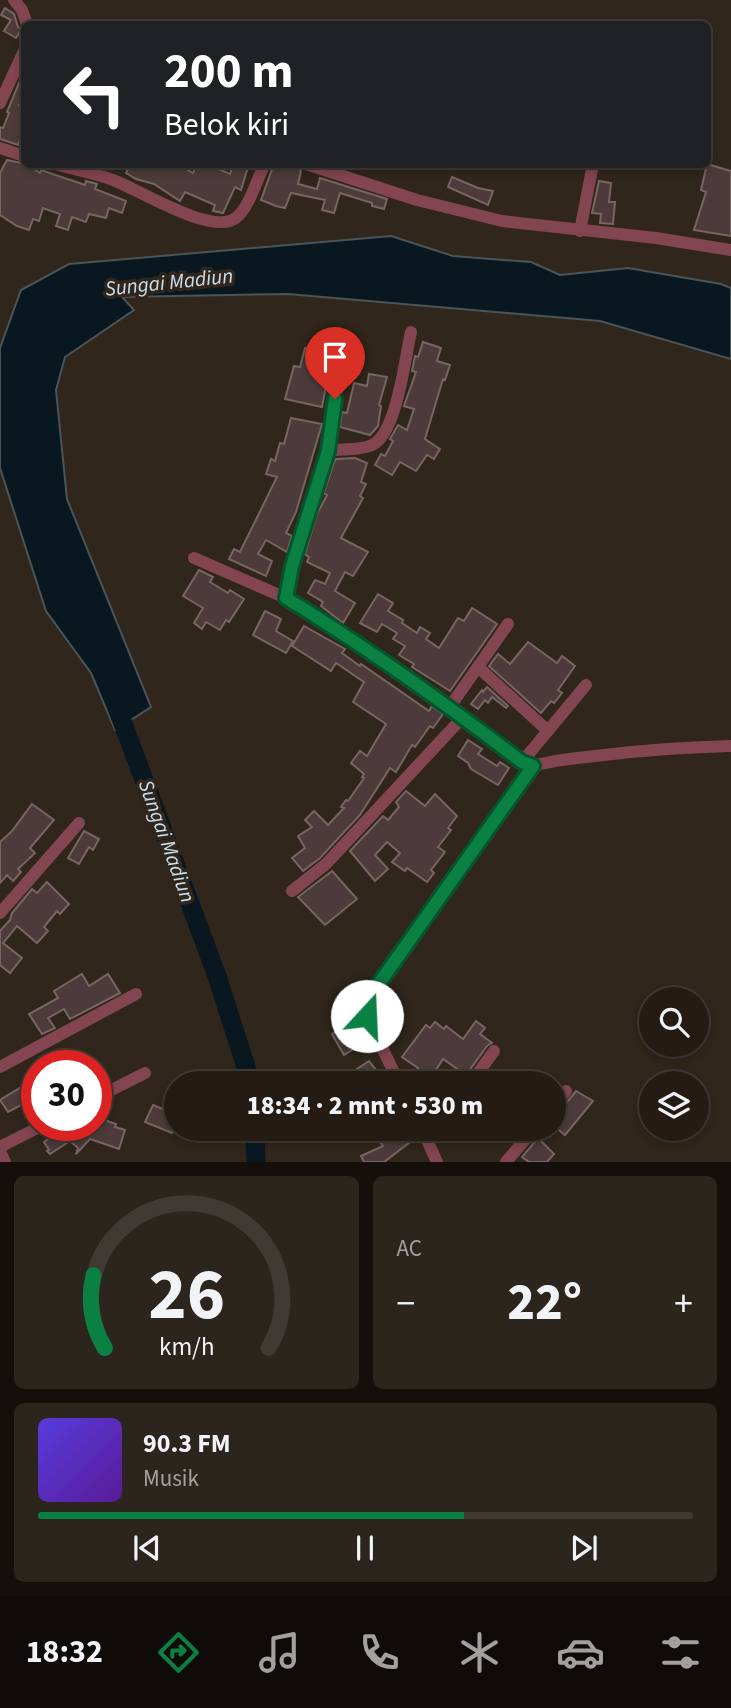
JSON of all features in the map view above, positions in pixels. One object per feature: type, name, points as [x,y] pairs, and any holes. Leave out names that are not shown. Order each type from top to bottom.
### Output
[{"type":"street","points":[[14,0],[26,21]]},
{"type":"street","points":[[0,103],[21,58]]},
{"type":"street","points":[[0,149],[21,155]]},
{"type":"street","points":[[71,168],[110,178],[169,207],[210,222],[228,222],[237,217],[263,168]]},
{"type":"street","points":[[318,168],[417,200],[502,221],[656,238],[731,250]]},
{"type":"street","points":[[580,231],[592,168]]},
{"type":"street","points":[[328,451],[372,446],[384,435],[392,419],[411,332]]},
{"type":"street","points":[[286,598],[292,566],[328,451],[339,373]]},
{"type":"street","points":[[194,558],[286,598],[356,641],[528,764],[612,754],[731,746]]},
{"type":"street","points":[[449,708],[508,624]]},
{"type":"street","points":[[478,667],[548,731]]},
{"type":"street","points":[[394,1071],[367,1016],[366,1005],[548,731],[586,685]]},
{"type":"street","points":[[292,891],[326,863],[463,717]]},
{"type":"street","points":[[0,913],[79,823]]},
{"type":"street","points":[[0,1067],[136,994]]},
{"type":"street","points":[[480,1071],[494,1051]]},
{"type":"street","points":[[112,1090],[145,1073]]},
{"type":"street","points":[[5,1162],[0,1149],[21,1137]]},
{"type":"street","points":[[506,1162],[524,1141]]},
{"type":"street","points":[[428,1142],[437,1162]]},
{"type":"water","points":[[391,236],[453,256],[531,262],[560,275],[628,268],[721,284],[731,288],[731,359],[600,321],[288,294],[122,297],[134,310],[65,357],[56,390],[67,499],[151,707],[115,730],[91,673],[46,611],[0,468],[0,348],[21,290],[69,264]]},
{"type":"building","points":[[5,8],[14,14],[21,30],[16,38],[4,31],[11,20],[1,15]]},
{"type":"building","points":[[21,78],[21,143],[18,145],[0,139],[0,127],[3,128],[9,113],[7,112]]},
{"type":"building","points":[[7,160],[21,163],[21,168],[32,168],[40,173],[41,170],[85,185],[86,181],[97,184],[95,189],[126,201],[122,213],[109,208],[106,218],[89,214],[86,222],[72,217],[68,230],[56,226],[60,214],[43,208],[39,221],[33,219],[29,230],[0,215],[0,173]]},
{"type":"building","points":[[711,165],[731,171],[731,236],[694,230],[706,192],[701,190],[706,168],[711,168]]},
{"type":"building","points":[[129,168],[184,168],[193,173],[195,168],[216,168],[230,174],[232,168],[248,168],[241,190],[235,187],[223,213],[213,211],[215,205],[185,192],[180,201],[154,184],[126,173]]},
{"type":"building","points":[[273,168],[299,169],[301,171],[298,184],[317,189],[320,178],[387,199],[384,209],[340,193],[334,213],[322,210],[325,200],[291,193],[285,208],[261,200]]},
{"type":"building","points":[[452,177],[493,191],[488,205],[448,187]]},
{"type":"building","points":[[599,181],[611,183],[609,202],[615,202],[613,224],[600,223],[601,214],[592,213]]},
{"type":"building","points":[[423,342],[441,348],[437,361],[450,365],[445,380],[443,379],[425,439],[440,449],[434,459],[427,455],[416,471],[400,462],[392,475],[375,465],[381,454],[385,456],[398,425],[407,430],[414,409],[404,406],[416,372],[412,371],[415,356],[418,357]]},
{"type":"building","points":[[305,348],[332,355],[322,407],[285,399],[294,366],[300,367]]},
{"type":"building","points":[[369,374],[387,377],[379,405],[378,426],[370,435],[340,427],[342,412],[347,413],[354,383],[367,386]]},
{"type":"building","points":[[291,418],[322,424],[296,512],[286,533],[292,536],[287,552],[266,540],[258,554],[272,561],[266,576],[229,559],[234,549],[240,552],[277,477],[266,474],[271,459],[275,461],[280,443],[284,444]]},
{"type":"building","points":[[355,458],[367,463],[361,482],[366,484],[360,496],[363,498],[341,538],[368,552],[353,576],[345,572],[335,591],[355,603],[343,623],[321,606],[323,602],[308,593],[315,580],[325,584],[330,573],[307,562],[309,557],[305,554],[317,514],[327,495],[324,493],[334,462],[336,459]]},
{"type":"building","points":[[199,570],[213,577],[210,582],[244,599],[229,622],[226,620],[220,630],[206,622],[202,629],[194,623],[203,608],[183,596]]},
{"type":"building","points":[[378,594],[393,603],[388,611],[417,633],[420,627],[430,633],[426,639],[439,648],[458,618],[464,621],[472,608],[497,624],[450,691],[412,667],[414,664],[399,655],[405,646],[393,639],[397,633],[382,624],[377,632],[360,623]]},
{"type":"building","points":[[265,611],[281,619],[276,631],[293,641],[286,653],[253,635]]},
{"type":"building","points":[[304,626],[345,649],[342,653],[429,711],[432,706],[443,714],[433,728],[430,726],[415,747],[412,745],[396,772],[390,768],[360,815],[320,858],[303,871],[292,858],[305,848],[298,836],[312,827],[305,820],[314,811],[328,825],[344,808],[341,807],[364,778],[364,774],[351,763],[360,751],[367,756],[386,724],[353,702],[364,682],[336,663],[331,671],[292,646]]},
{"type":"building","points":[[528,642],[557,663],[562,656],[575,666],[558,690],[562,693],[541,713],[489,666],[498,654],[510,664]]},
{"type":"building","points":[[487,687],[508,706],[506,708],[492,697],[488,703],[485,700],[478,709],[471,704]]},
{"type":"building","points":[[468,740],[482,749],[478,754],[497,766],[500,762],[509,768],[498,785],[471,769],[468,763],[458,756]]},
{"type":"building","points":[[406,791],[425,806],[435,794],[457,816],[448,828],[451,830],[438,847],[445,852],[431,870],[434,873],[427,882],[407,868],[405,871],[392,862],[400,853],[387,842],[375,855],[388,869],[375,881],[350,851],[383,816],[388,820],[399,807],[396,802]]},
{"type":"building","points":[[32,804],[54,820],[30,848],[35,853],[18,869],[21,872],[13,881],[7,875],[0,883],[0,842]]},
{"type":"building","points":[[84,831],[99,839],[93,850],[89,847],[79,864],[68,858]]},
{"type":"building","points":[[332,871],[357,899],[325,925],[298,897]]},
{"type":"building","points":[[47,882],[69,904],[60,914],[57,911],[44,927],[48,931],[37,943],[17,926],[3,943],[22,958],[10,973],[0,965],[0,931],[32,889],[37,893]]},
{"type":"building","points":[[82,974],[89,986],[108,974],[120,993],[70,1019],[64,1009],[48,1018],[55,1028],[42,1034],[29,1014],[58,998],[54,991]]},
{"type":"building","points":[[476,1021],[485,1028],[480,1034],[492,1043],[469,1071],[460,1071],[443,1059],[435,1071],[416,1071],[418,1068],[402,1057],[426,1025],[430,1028],[435,1022],[444,1029],[446,1026],[463,1039]]},
{"type":"building","points":[[347,1025],[360,1045],[344,1055],[332,1034]]},
{"type":"building","points":[[369,1061],[377,1071],[354,1071]]},
{"type":"building","points":[[21,1087],[21,1105],[8,1112],[0,1100]]},
{"type":"building","points":[[576,1091],[593,1101],[566,1134],[566,1103]]},
{"type":"building","points":[[153,1105],[164,1110],[164,1130],[145,1122]]},
{"type":"building","points":[[112,1123],[116,1124],[115,1127],[125,1130],[119,1149],[96,1141],[112,1141]]},
{"type":"building","points":[[45,1141],[70,1141],[50,1154]]},
{"type":"building","points":[[70,1141],[88,1141],[76,1154],[78,1148]]},
{"type":"building","points":[[379,1141],[411,1141],[384,1162],[364,1162],[361,1156],[383,1146]]},
{"type":"building","points":[[535,1141],[541,1141],[554,1154],[547,1162],[529,1162],[522,1157]]},
{"type":"waterway","name":"Sungai Madiun","points":[[115,702],[217,976],[247,1071]]},
{"type":"waterway","name":"Sungai Madiun","points":[[255,1141],[256,1162]]},
{"type":"route","points":[[335,399],[328,451],[292,566],[286,598],[356,641],[522,762],[533,766],[373,992],[366,1005],[367,1016]]}]
